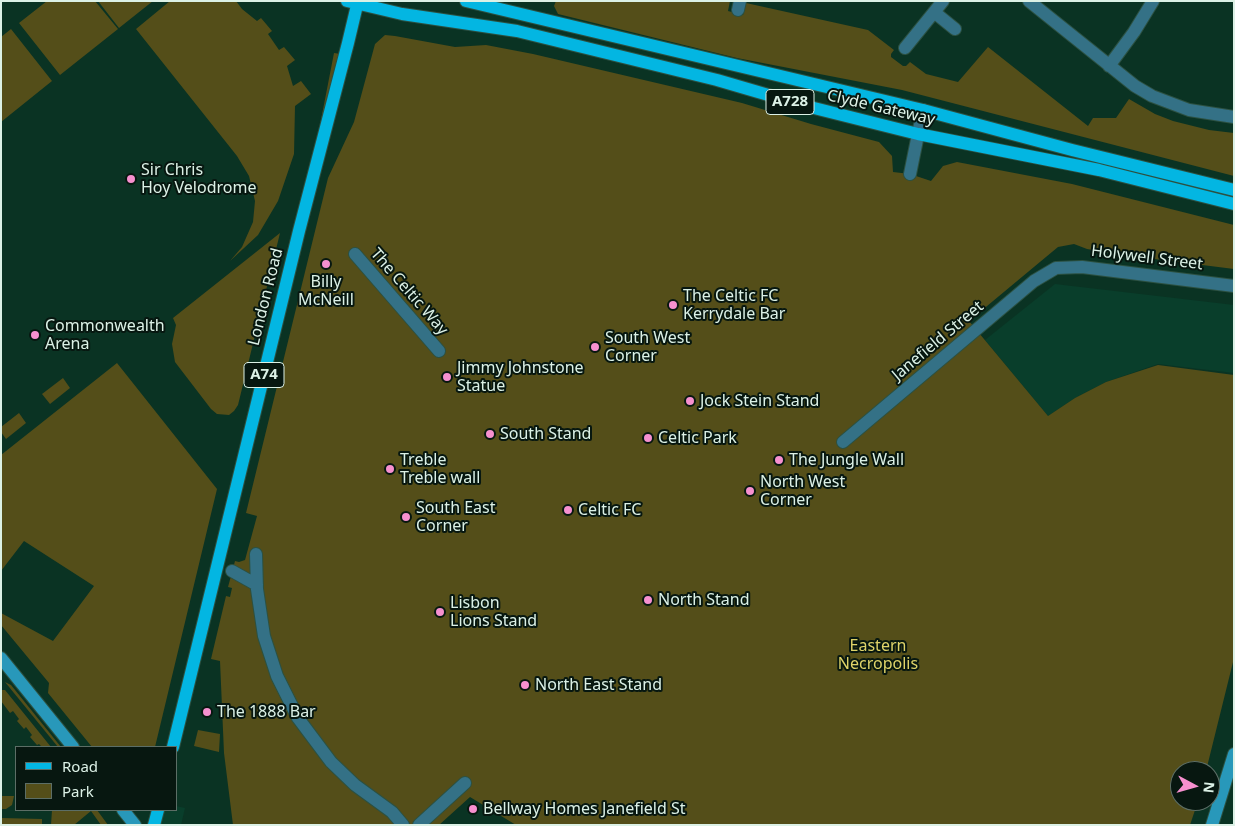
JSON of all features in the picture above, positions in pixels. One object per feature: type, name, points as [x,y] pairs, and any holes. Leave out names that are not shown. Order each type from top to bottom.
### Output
[{"type":"main road","name":"Clyde Gateway","points":[[466,1],[923,110],[1072,150],[1234,190]]},
{"type":"main road","name":"Clyde Gateway","points":[[354,2],[449,22],[517,31],[717,80],[806,106],[918,134],[1099,170],[1234,204]]},
{"type":"main road","name":"London Road","points":[[173,746],[297,238],[348,44],[354,2]]},
{"type":"main road","points":[[154,825],[158,811]]},
{"type":"street","points":[[905,48],[943,1]]},
{"type":"street","points":[[1029,1],[1135,86],[1167,102],[1189,110],[1234,117]]},
{"type":"street","points":[[1109,66],[1134,32],[1152,1]]},
{"type":"street","points":[[934,12],[955,29]]},
{"type":"street","points":[[910,174],[923,110]]},
{"type":"street","name":"The Celtic Way","points":[[355,254],[439,351]]},
{"type":"street","name":"Holywell Street","points":[[1056,268],[1082,266],[1234,286]]},
{"type":"street","name":"Janefield Street","points":[[842,442],[1034,281],[1056,268]]},
{"type":"street","points":[[256,554],[256,585],[267,648],[283,689],[298,718],[331,762],[356,786],[392,812],[403,825]]},
{"type":"street","points":[[232,571],[256,585]]},
{"type":"street","points":[[4,666],[72,746]]},
{"type":"street","points":[[1212,825],[1234,754]]},
{"type":"street","points":[[419,825],[465,783]]},
{"type":"street","points":[[124,811],[135,825]]},
{"type":"shaded area","points":[[1055,284],[1234,305],[1234,373],[1158,364],[1106,382],[1075,398],[1048,416],[985,340]]},
{"type":"shaded area","points":[[178,806],[185,808],[181,825],[153,825],[157,811],[178,811]]},
{"type":"green space","points":[[47,1],[95,1],[118,29],[60,75],[19,23]]},
{"type":"green space","points":[[98,1],[153,1],[119,28]]},
{"type":"green space","points":[[170,1],[236,1],[242,9],[257,21],[261,18],[272,31],[268,34],[279,50],[284,47],[295,60],[287,66],[293,86],[301,81],[311,94],[295,106],[294,154],[278,201],[258,235],[230,261],[242,247],[253,222],[255,201],[249,176],[237,156],[136,29]]},
{"type":"green space","points":[[556,1],[730,1],[728,11],[743,15],[746,3],[868,30],[894,50],[891,57],[903,66],[910,62],[926,74],[958,82],[988,47],[1088,126],[1093,118],[1116,118],[1129,99],[1155,114],[1173,121],[1209,130],[1234,133],[1234,176],[902,90],[737,58],[558,14],[554,6]]},
{"type":"green space","points":[[11,29],[52,81],[1,122],[1,37]]},
{"type":"green space","name":"Celtic Park","points":[[385,35],[455,47],[486,45],[533,54],[742,103],[879,142],[892,156],[893,172],[910,174],[931,181],[943,166],[957,162],[1072,184],[1234,225],[1234,269],[1123,255],[1087,249],[1074,244],[1058,247],[969,321],[1048,416],[1075,398],[1106,382],[1158,365],[1234,375],[1234,658],[1208,761],[1170,761],[1170,811],[1195,811],[1190,825],[516,825],[470,797],[439,825],[233,825],[224,753],[220,661],[211,659],[226,596],[230,597],[232,588],[228,587],[235,561],[245,560],[257,516],[246,513],[328,178],[354,122],[375,44]]},
{"type":"green space","points":[[334,53],[341,54],[320,125]]},
{"type":"green space","points":[[280,233],[238,405],[229,415],[217,414],[211,409],[175,362],[172,344],[176,325],[173,318]]},
{"type":"green space","points":[[117,363],[217,489],[155,746],[91,746],[48,693],[49,683],[1,625],[1,613],[53,641],[94,586],[24,541],[1,571],[1,455]]},
{"type":"green space","points":[[63,378],[70,388],[50,404],[42,394]]},
{"type":"green space","points":[[19,413],[26,423],[6,439],[1,432],[1,427]]},
{"type":"green space","points":[[5,682],[11,685],[60,746],[57,746]]},
{"type":"green space","points":[[1,690],[5,690],[50,746],[37,745],[30,737],[32,735],[26,727],[24,729],[17,721],[19,719],[13,711],[10,713],[1,701]]},
{"type":"green space","points":[[198,730],[220,734],[219,752],[194,746]]},
{"type":"green space","points":[[1,796],[14,796],[12,805],[6,809],[1,809]]},
{"type":"green space","points":[[52,811],[91,811],[74,825],[51,825]]},
{"type":"green space","points":[[91,811],[98,811],[108,825],[101,825]]},
{"type":"green space","points":[[1,818],[42,819],[42,825],[1,825]]},
{"type":"place","name":"Sir Chris Hoy Velodrome","points":[[131,179]]},
{"type":"place","name":"Billy McNeill","points":[[326,264]]},
{"type":"place","name":"The Celtic FC Kerrydale Bar","points":[[673,305]]},
{"type":"place","name":"Commonwealth Arena","points":[[35,335]]},
{"type":"place","name":"South West Corner","points":[[595,347]]},
{"type":"place","name":"Jimmy Johnstone Statue","points":[[447,377]]},
{"type":"place","name":"Jock Stein Stand","points":[[690,401]]},
{"type":"place","name":"South Stand","points":[[490,434]]},
{"type":"place","name":"Celtic Park","points":[[648,438]]},
{"type":"place","name":"The Jungle Wall","points":[[779,460]]},
{"type":"place","name":"Treble Treble wall","points":[[390,469]]},
{"type":"place","name":"North West Corner","points":[[750,491]]},
{"type":"place","name":"Celtic FC","points":[[568,510]]},
{"type":"place","name":"South East Corner","points":[[406,517]]},
{"type":"place","name":"North Stand","points":[[648,600]]},
{"type":"place","name":"Lisbon Lions Stand","points":[[440,612]]},
{"type":"place","name":"North East Stand","points":[[525,685]]},
{"type":"place","name":"The 1888 Bar","points":[[207,712]]},
{"type":"place","name":"Bellway Homes Janefield St","points":[[473,809]]},
{"type":"park label","name":"Eastern Necropolis","points":[[878,655]]}]
